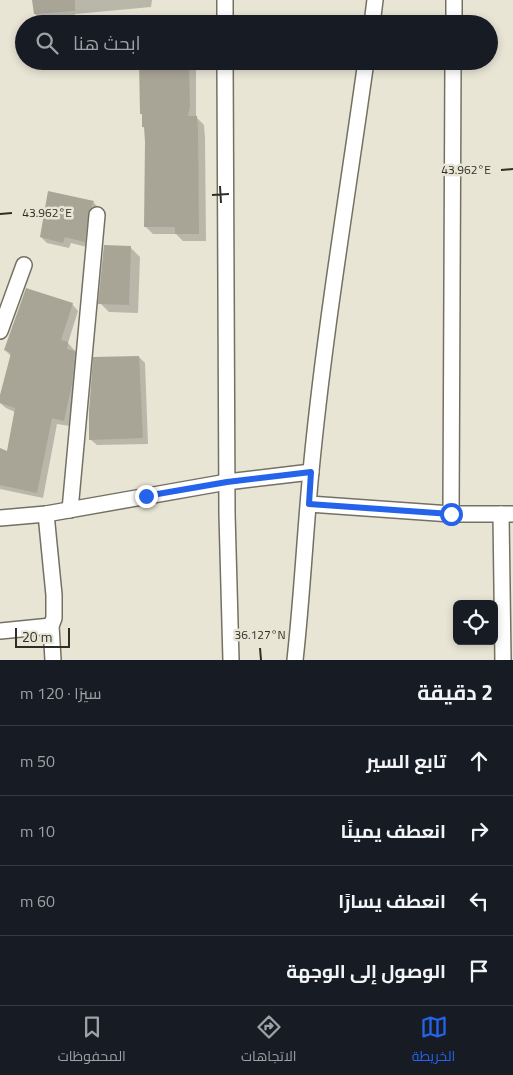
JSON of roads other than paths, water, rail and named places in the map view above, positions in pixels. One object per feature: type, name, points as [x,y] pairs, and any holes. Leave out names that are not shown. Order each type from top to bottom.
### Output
[{"type":"street","points":[[225,0],[225,15]]},
{"type":"street","points":[[373,15],[375,0]]},
{"type":"street","points":[[454,0],[454,15]]},
{"type":"street","points":[[225,70],[227,482],[231,660]]},
{"type":"street","points":[[295,660],[311,472],[332,295],[365,70]]},
{"type":"street","points":[[451,514],[453,70]]},
{"type":"street","points":[[70,510],[97,215]]},
{"type":"street","points":[[0,331],[24,265]]},
{"type":"street","points":[[0,518],[46,514],[227,482],[311,472]]},
{"type":"street","points":[[309,504],[451,514],[507,514],[503,660]]},
{"type":"street","points":[[46,514],[54,595],[54,618],[51,626],[53,660]]},
{"type":"street","points":[[0,631],[51,626]]}]
